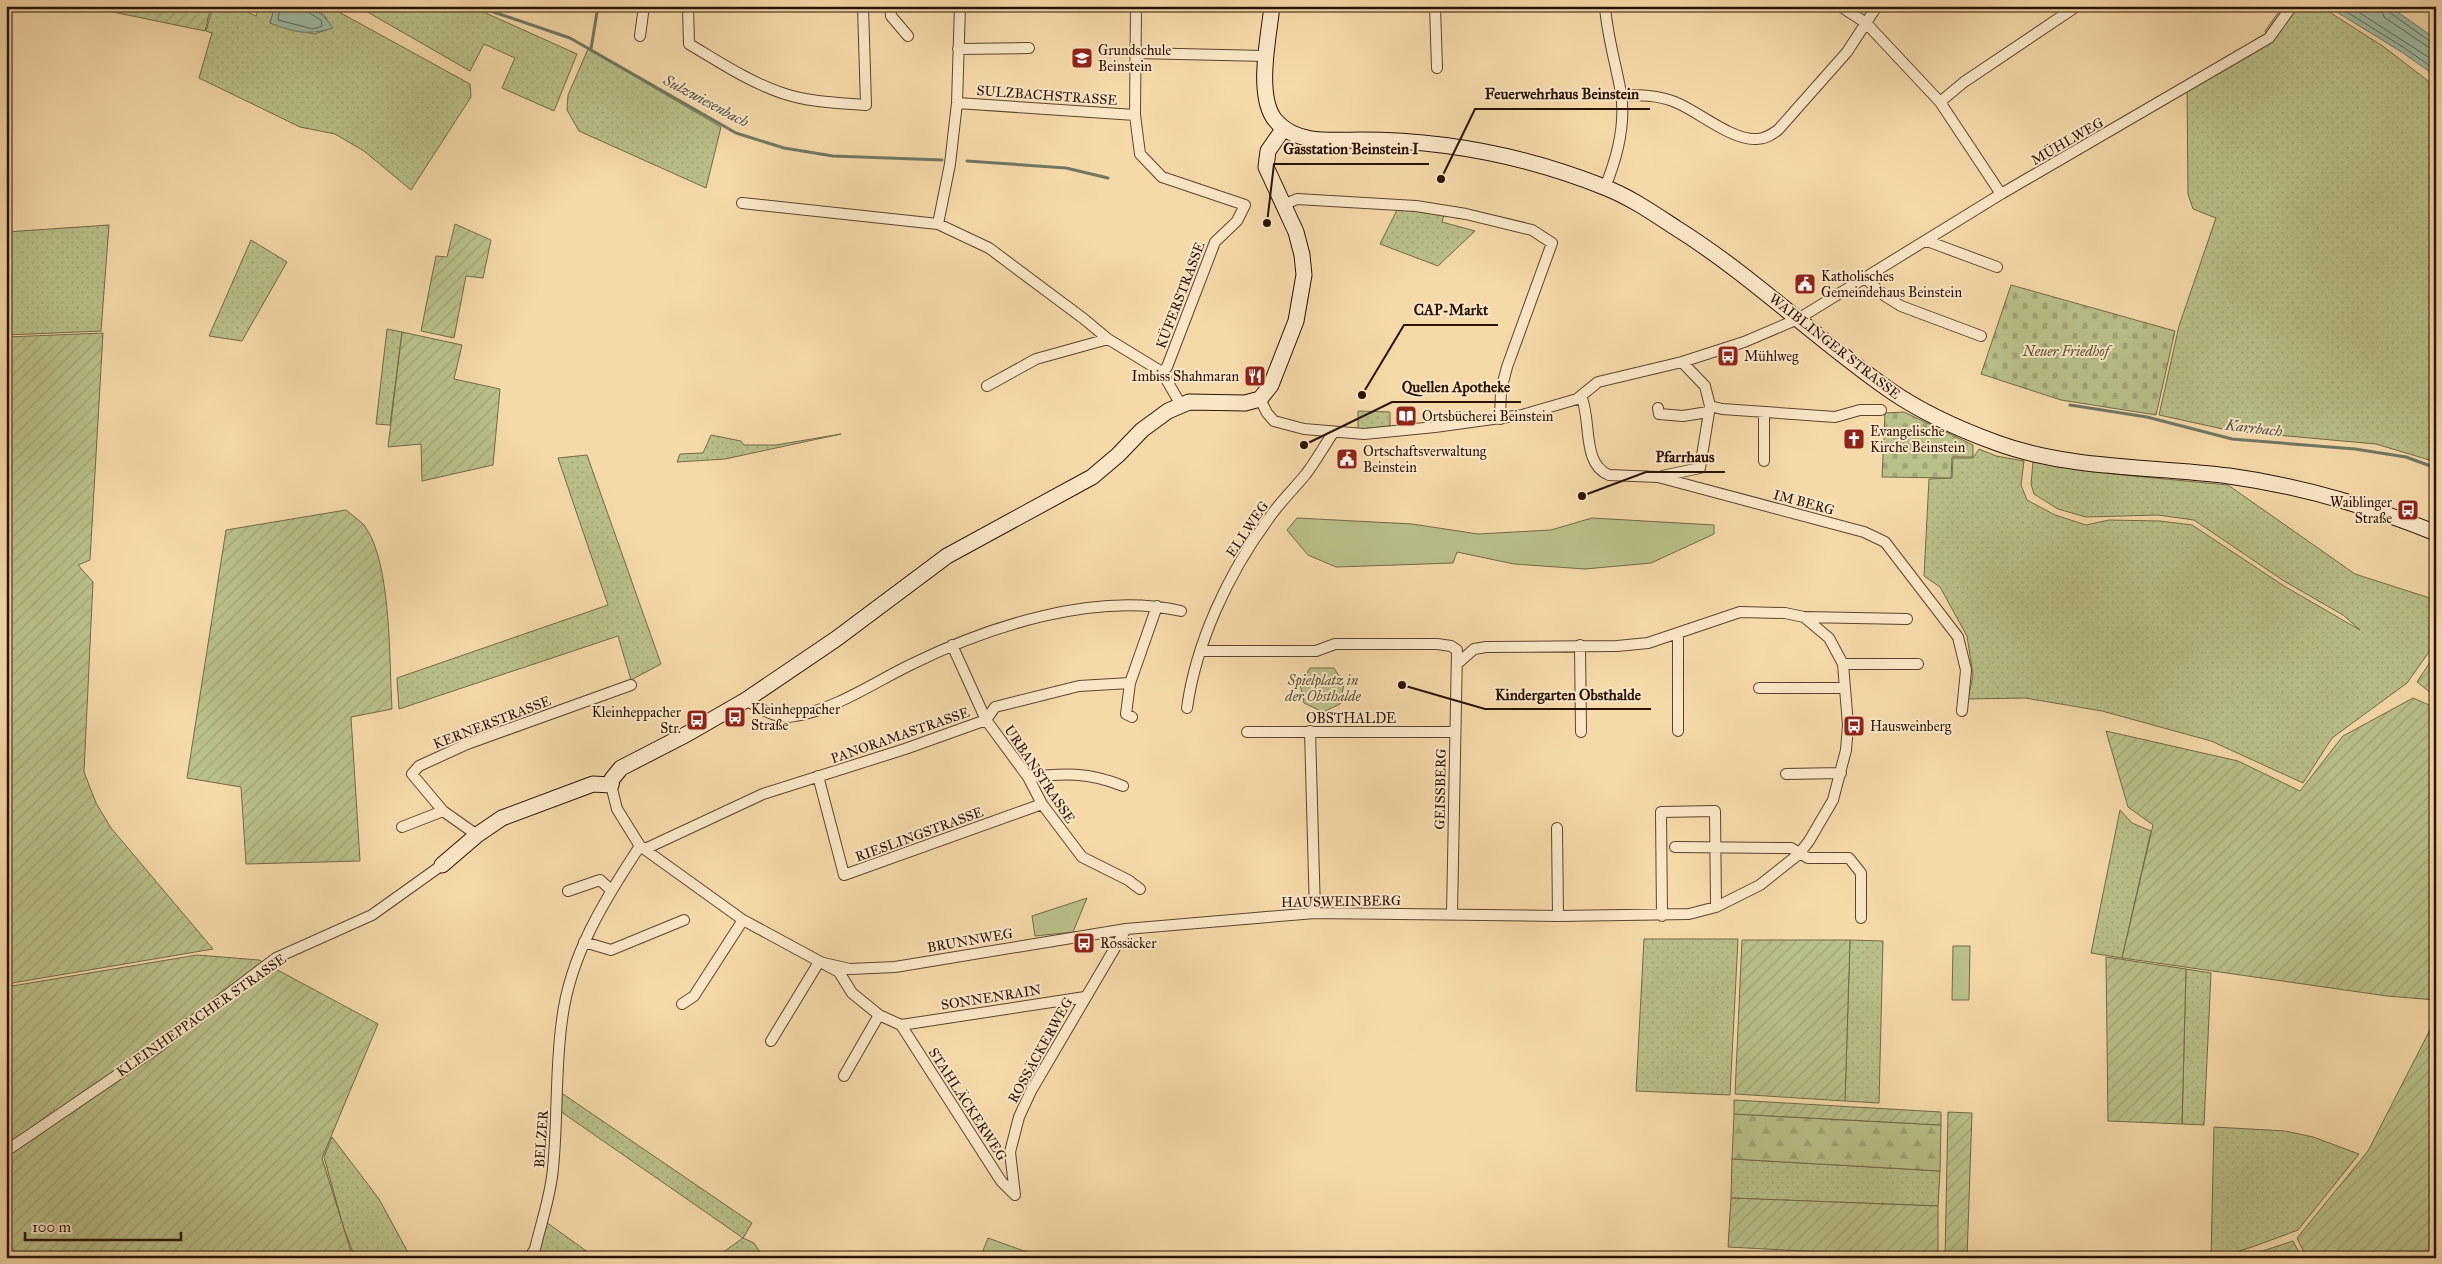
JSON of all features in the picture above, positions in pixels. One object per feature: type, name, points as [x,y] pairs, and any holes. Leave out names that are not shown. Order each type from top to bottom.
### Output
[{"type":"street","points":[[640,36],[644,6]]},
{"type":"street","points":[[688,6],[689,44],[735,71],[781,93],[817,101],[866,105],[863,6]]},
{"type":"street","points":[[890,6],[891,16],[908,36]]},
{"type":"street","points":[[938,224],[950,164],[957,102],[960,6]]},
{"type":"street","points":[[1135,115],[1136,6]]},
{"type":"street","points":[[611,785],[612,779],[621,768],[687,734],[746,700],[836,639],[947,556],[1092,477],[1142,430],[1181,405],[1198,401],[1245,403],[1260,399],[1272,384],[1296,321],[1304,275],[1301,250],[1296,232],[1268,173],[1266,161],[1268,152],[1284,128],[1274,119],[1267,106],[1265,93],[1266,56],[1272,6]]},
{"type":"street","points":[[1435,6],[1437,68]]},
{"type":"street","points":[[1605,6],[1608,42],[1621,95],[1621,130],[1617,158],[1605,187]]},
{"type":"street","points":[[1840,6],[1866,23],[1940,102],[2001,194]]},
{"type":"street","points":[[1621,95],[1660,97],[1676,102],[1744,138],[1757,139],[1768,137],[1778,130],[1847,52],[1877,6]]},
{"type":"street","points":[[1940,102],[1964,82],[2077,6]]},
{"type":"street","name":"MÜHLWEG","points":[[1682,362],[1744,342],[1798,319],[1866,279],[2001,194],[2269,38],[2292,6]]},
{"type":"street","points":[[958,49],[1029,48]]},
{"type":"street","points":[[1136,52],[1266,56]]},
{"type":"street","name":"SULZBACHSTRASSE","points":[[957,102],[1135,115]]},
{"type":"street","name":"KÜFERSTRASSE","points":[[1135,115],[1136,134],[1142,159],[1162,177],[1245,205],[1237,221],[1214,242],[1167,367],[1162,372]]},
{"type":"street","name":"WAIBLINGER STRASSE","points":[[1284,128],[1301,136],[1317,139],[1438,144],[1494,152],[1605,187],[1631,199],[1700,243],[1891,391],[1961,429],[1999,444],[2056,458],[2228,476],[2280,485],[2328,495],[2436,533]]},
{"type":"street","points":[[1283,205],[1297,199],[1416,206],[1466,214],[1532,230],[1552,243],[1507,367],[1501,390],[1500,419]]},
{"type":"street","points":[[742,203],[938,224],[989,248],[1077,313],[1108,340],[1162,372],[1181,405]]},
{"type":"street","points":[[1927,241],[1997,267]]},
{"type":"street","points":[[1866,279],[1885,296],[1902,306],[1981,336]]},
{"type":"street","points":[[987,386],[1036,359],[1108,340]]},
{"type":"street","points":[[1260,399],[1267,413],[1274,421],[1304,429],[1333,433],[1372,434],[1522,415],[1581,396],[1598,382],[1682,362],[1705,386],[1709,409],[1700,468],[1658,477]]},
{"type":"street","name":"IM BERG","points":[[1581,396],[1585,405],[1591,449],[1596,466],[1602,472],[1609,475],[1658,477],[1864,532],[1885,542],[1958,637],[1966,670],[1962,711]]},
{"type":"street","points":[[1658,408],[1659,414],[1683,416],[1709,409],[1835,417],[1860,410],[1882,410]]},
{"type":"street","points":[[1764,412],[1764,461]]},
{"type":"street","name":"ELLWEG","points":[[1186,708],[1190,684],[1215,611],[1243,557],[1267,520],[1307,473],[1333,433]]},
{"type":"street","points":[[746,700],[772,715],[794,717],[821,709],[952,645],[1040,618],[1099,606],[1157,606],[1181,611]]},
{"type":"street","points":[[1132,717],[1126,714],[1130,683],[1157,606]]},
{"type":"street","points":[[1457,664],[1474,649],[1486,646],[1617,646],[1648,643],[1740,612],[1785,613],[1804,617],[1907,619]]},
{"type":"street","name":"HAUSWEINBERG","points":[[1126,929],[1315,912],[1662,916],[1689,914],[1716,907],[1760,885],[1799,854],[1834,800],[1841,773],[1848,725],[1843,664],[1829,638],[1804,617]]},
{"type":"street","points":[[1678,634],[1678,730]]},
{"type":"street","points":[[1202,651],[1316,651],[1335,644],[1437,644],[1451,646],[1457,650],[1457,664]]},
{"type":"street","name":"URBANSTRASSE","points":[[952,645],[986,720],[1028,777],[1042,804],[1082,857],[1128,880],[1140,889]]},
{"type":"street","points":[[1580,645],[1581,732]]},
{"type":"street","name":"GEISSBERG","points":[[1452,914],[1457,664]]},
{"type":"street","points":[[1843,664],[1918,664]]},
{"type":"street","name":"PANORAMASTRASSE","points":[[642,847],[762,794],[986,720],[994,706],[1079,686],[1130,683]]},
{"type":"street","name":"KERNERSTRASSE","points":[[477,835],[443,811],[412,774],[419,766],[467,744],[631,685]]},
{"type":"street","points":[[1759,688],[1845,688]]},
{"type":"street","points":[[1310,731],[1315,912]]},
{"type":"street","name":"OBSTHALDE","points":[[1248,732],[1455,732]]},
{"type":"street","points":[[1028,777],[1063,773],[1100,776],[1123,786]]},
{"type":"street","points":[[1786,774],[1841,773]]},
{"type":"street","name":"RIESLINGSTRASSE","points":[[818,776],[844,875],[1042,804]]},
{"type":"street","name":"KLEINHEPPACHER STRASSE","points":[[6,1151],[157,1048],[276,958],[372,915],[442,865],[477,835],[502,818],[593,784],[611,785]]},
{"type":"street","name":"BRUNNWEG","points":[[611,785],[617,809],[642,847],[743,920],[839,972],[852,993],[879,1015],[901,1025]]},
{"type":"street","points":[[402,827],[443,811]]},
{"type":"street","points":[[1662,916],[1661,812],[1715,811],[1716,907]]},
{"type":"street","points":[[1557,828],[1558,916]]},
{"type":"street","name":"BELZER","points":[[529,1258],[535,1249],[553,1170],[562,1019],[584,942],[611,890],[642,847]]},
{"type":"street","points":[[1675,847],[1791,848],[1808,858],[1849,858],[1861,873],[1862,918]]},
{"type":"street","points":[[568,890],[600,880],[611,890]]},
{"type":"street","points":[[584,942],[611,950],[684,920]]},
{"type":"street","points":[[682,1004],[694,996],[743,920]]},
{"type":"street","name":"BRUNNWEG","points":[[819,962],[850,969],[895,968],[1126,929]]},
{"type":"street","name":"ROSSÄCKERWEG","points":[[1015,1195],[1010,1152],[1019,1117],[1027,1099],[1085,997],[1126,929]]},
{"type":"street","points":[[771,1041],[819,962]]},
{"type":"street","name":"SONNENRAIN","points":[[901,1025],[1085,997]]},
{"type":"street","points":[[844,1076],[879,1015]]},
{"type":"street","name":"STAHLÄCKERWEG","points":[[901,1025],[995,1172],[1015,1195]]},
{"type":"street","points":[[995,1172],[1011,1157]]},
{"type":"green space","points":[[84,6],[211,6],[205,31]]},
{"type":"green space","points":[[213,6],[235,6],[256,16],[260,6],[275,6],[270,23],[314,34],[332,28],[324,15],[308,6],[328,6],[470,84],[471,97],[411,190],[364,151],[335,134],[300,127],[199,78],[212,33],[206,31]]},
{"type":"green space","points":[[357,6],[470,6],[577,54],[554,111],[502,88],[515,58],[484,44],[470,71]]},
{"type":"green space","points":[[2283,6],[2320,6],[2384,47],[2436,87],[2436,462],[2376,444],[2232,431],[2159,415],[2179,326],[2216,218],[2193,209],[2188,194],[2187,85],[2267,35],[2265,31]]},
{"type":"green space","points":[[588,49],[721,127],[706,188],[579,131],[567,110],[568,95]]},
{"type":"green space","points":[[1398,208],[1444,215],[1442,222],[1475,231],[1438,266],[1380,244]]},
{"type":"green space","points":[[455,224],[491,240],[483,278],[466,276],[454,338],[421,331],[436,256],[447,257]]},
{"type":"green space","points":[[109,225],[101,331],[6,335],[6,232]]},
{"type":"green space","points":[[251,240],[287,262],[242,341],[209,336]]},
{"type":"green space","name":"Neuer Friedhof","points":[[2011,285],[2175,331],[2156,415],[2061,400],[1981,374]]},
{"type":"green space","points":[[387,329],[402,332],[390,425],[376,424]]},
{"type":"green space","points":[[402,332],[462,345],[454,379],[500,389],[493,465],[422,481],[421,444],[388,447]]},
{"type":"green space","points":[[103,333],[90,560],[78,565],[93,582],[84,772],[96,803],[111,828],[213,949],[6,984],[6,337]]},
{"type":"green space","points":[[1358,411],[1390,412],[1390,426],[1358,430]]},
{"type":"green space","points":[[1904,412],[1973,445],[1973,457],[1952,457],[1951,478],[1882,477],[1885,413]]},
{"type":"green space","points":[[841,434],[725,459],[677,462],[680,454],[703,453],[711,435],[741,441],[744,445],[776,445]]},
{"type":"green space","points":[[1979,449],[1996,456],[2024,461],[2021,485],[2027,500],[2055,515],[2086,525],[2109,520],[2160,521],[2192,525],[2284,586],[2360,630],[2343,615],[2284,581],[2194,520],[2158,515],[2086,517],[2058,509],[2034,494],[2031,484],[2033,462],[2113,474],[2228,485],[2355,574],[2436,600],[2436,642],[2407,683],[2332,738],[2303,783],[2211,741],[2102,711],[2025,698],[1968,699],[1973,675],[1967,636],[1940,587],[1924,576],[1929,479],[1952,478],[1953,458],[1973,458]]},
{"type":"green space","points":[[587,455],[661,664],[631,680],[618,636],[399,709],[397,678],[608,605],[558,458]]},
{"type":"green space","points":[[346,510],[364,525],[373,541],[380,562],[387,613],[392,709],[351,717],[360,861],[246,864],[241,787],[187,778],[226,530]]},
{"type":"green space","points":[[1297,518],[1412,524],[1478,534],[1551,530],[1592,518],[1714,525],[1714,534],[1651,563],[1585,569],[1514,564],[1457,552],[1453,563],[1336,567],[1308,555],[1287,530]]},
{"type":"green space","points":[[2436,653],[2436,697],[2417,682]]},
{"type":"green space","name":"Spielplatz in der Obsthalde","points":[[1310,668],[1334,668],[1344,684],[1340,704],[1323,712],[1304,703],[1300,684]]},
{"type":"green space","points":[[2413,698],[2436,708],[2436,1000],[2387,996],[2122,958],[2153,825],[2128,807],[2106,731],[2238,761],[2300,791],[2343,736]]},
{"type":"green space","points":[[2120,810],[2132,823],[2151,831],[2122,958],[2091,953]]},
{"type":"green space","points":[[1087,898],[1073,932],[1035,936],[1032,916]]},
{"type":"green space","points":[[1644,939],[1738,939],[1730,1095],[1636,1091]]},
{"type":"green space","points":[[1742,940],[1850,940],[1845,1101],[1735,1094]]},
{"type":"green space","points":[[1850,940],[1883,941],[1879,1103],[1845,1101]]},
{"type":"green space","points":[[1953,946],[1970,946],[1969,1000],[1952,1000]]},
{"type":"green space","points":[[197,955],[259,960],[378,1024],[322,1158],[353,1258],[6,1258],[6,987]]},
{"type":"green space","points":[[2106,957],[2186,969],[2182,1124],[2108,1121]]},
{"type":"green space","points":[[2186,969],[2211,973],[2204,1125],[2182,1124]]},
{"type":"green space","points":[[2436,1018],[2436,1258],[2307,1258],[2297,1238],[2368,1151]]},
{"type":"green space","points":[[560,1092],[752,1223],[743,1238],[560,1111]]},
{"type":"green space","points":[[1734,1100],[1941,1112],[1941,1125],[1734,1114]]},
{"type":"green space","points":[[1948,1112],[1972,1113],[1967,1258],[1945,1258]]},
{"type":"green space","points":[[1734,1114],[1941,1125],[1940,1171],[1732,1159]]},
{"type":"green space","points":[[2214,1127],[2285,1131],[2313,1137],[2359,1154],[2298,1230],[2218,1258],[2211,1258]]},
{"type":"green space","points":[[332,1137],[379,1199],[411,1258],[355,1258],[343,1226],[324,1157]]},
{"type":"green space","points":[[1732,1159],[1940,1171],[1938,1206],[1731,1198]]},
{"type":"green space","points":[[1731,1198],[1938,1206],[1938,1258],[1728,1247]]},
{"type":"green space","points":[[546,1222],[596,1258],[542,1258],[539,1250]]},
{"type":"green space","points":[[743,1238],[754,1243],[764,1258],[715,1258]]},
{"type":"green space","points":[[988,1238],[1038,1256],[1037,1258],[980,1258]]},
{"type":"green space","points":[[2293,1241],[2302,1258],[2241,1258]]},
{"type":"water","points":[[275,6],[301,6],[314,10],[321,14],[333,28],[316,32],[301,32],[270,23]]},
{"type":"water","points":[[2327,6],[2389,6],[2436,39],[2436,76],[2400,51]]},
{"type":"waterway","name":"Sulzwiesenbach","points":[[476,6],[570,38],[736,133],[784,148],[833,156],[942,160]]},
{"type":"waterway","points":[[591,49],[598,6]]},
{"type":"waterway","name":"Sulzwiesenbach","points":[[967,161],[1066,168],[1108,178]]},
{"type":"waterway","name":"Karrbach","points":[[2070,405],[2147,417],[2232,439],[2355,449],[2406,457],[2436,468]]},
{"type":"place","name":"Grundschule Beinstein","points":[[1082,58]]},
{"type":"place","name":"Feuerwehrhaus Beinstein","points":[[1441,179]]},
{"type":"place","name":"Gasstation Beinstein I","points":[[1267,223]]},
{"type":"place","name":"Katholisches Gemeindehaus Beinstein","points":[[1805,284]]},
{"type":"place","name":"Mühlweg","points":[[1728,356]]},
{"type":"place","name":"Imbiss Shahmaran","points":[[1255,376]]},
{"type":"place","name":"CAP-Markt","points":[[1362,395]]},
{"type":"place","name":"Ortsbücherei Beinstein","points":[[1406,416]]},
{"type":"place","name":"Evangelische Kirche Beinstein","points":[[1854,439]]},
{"type":"place","name":"Quellen Apotheke","points":[[1304,445]]},
{"type":"place","name":"Ortschaftsverwaltung Beinstein","points":[[1347,459]]},
{"type":"place","name":"Pfarrhaus","points":[[1582,496]]},
{"type":"place","name":"Waiblinger Straße","points":[[2408,510]]},
{"type":"place","name":"Kindergarten Obsthalde","points":[[1402,685]]},
{"type":"place","name":"Kleinheppacher Straße","points":[[735,717]]},
{"type":"place","name":"Kleinheppacher Str.","points":[[697,720]]},
{"type":"place","name":"Hausweinberg","points":[[1854,726]]},
{"type":"place","name":"Rossäcker","points":[[1084,943]]}]
